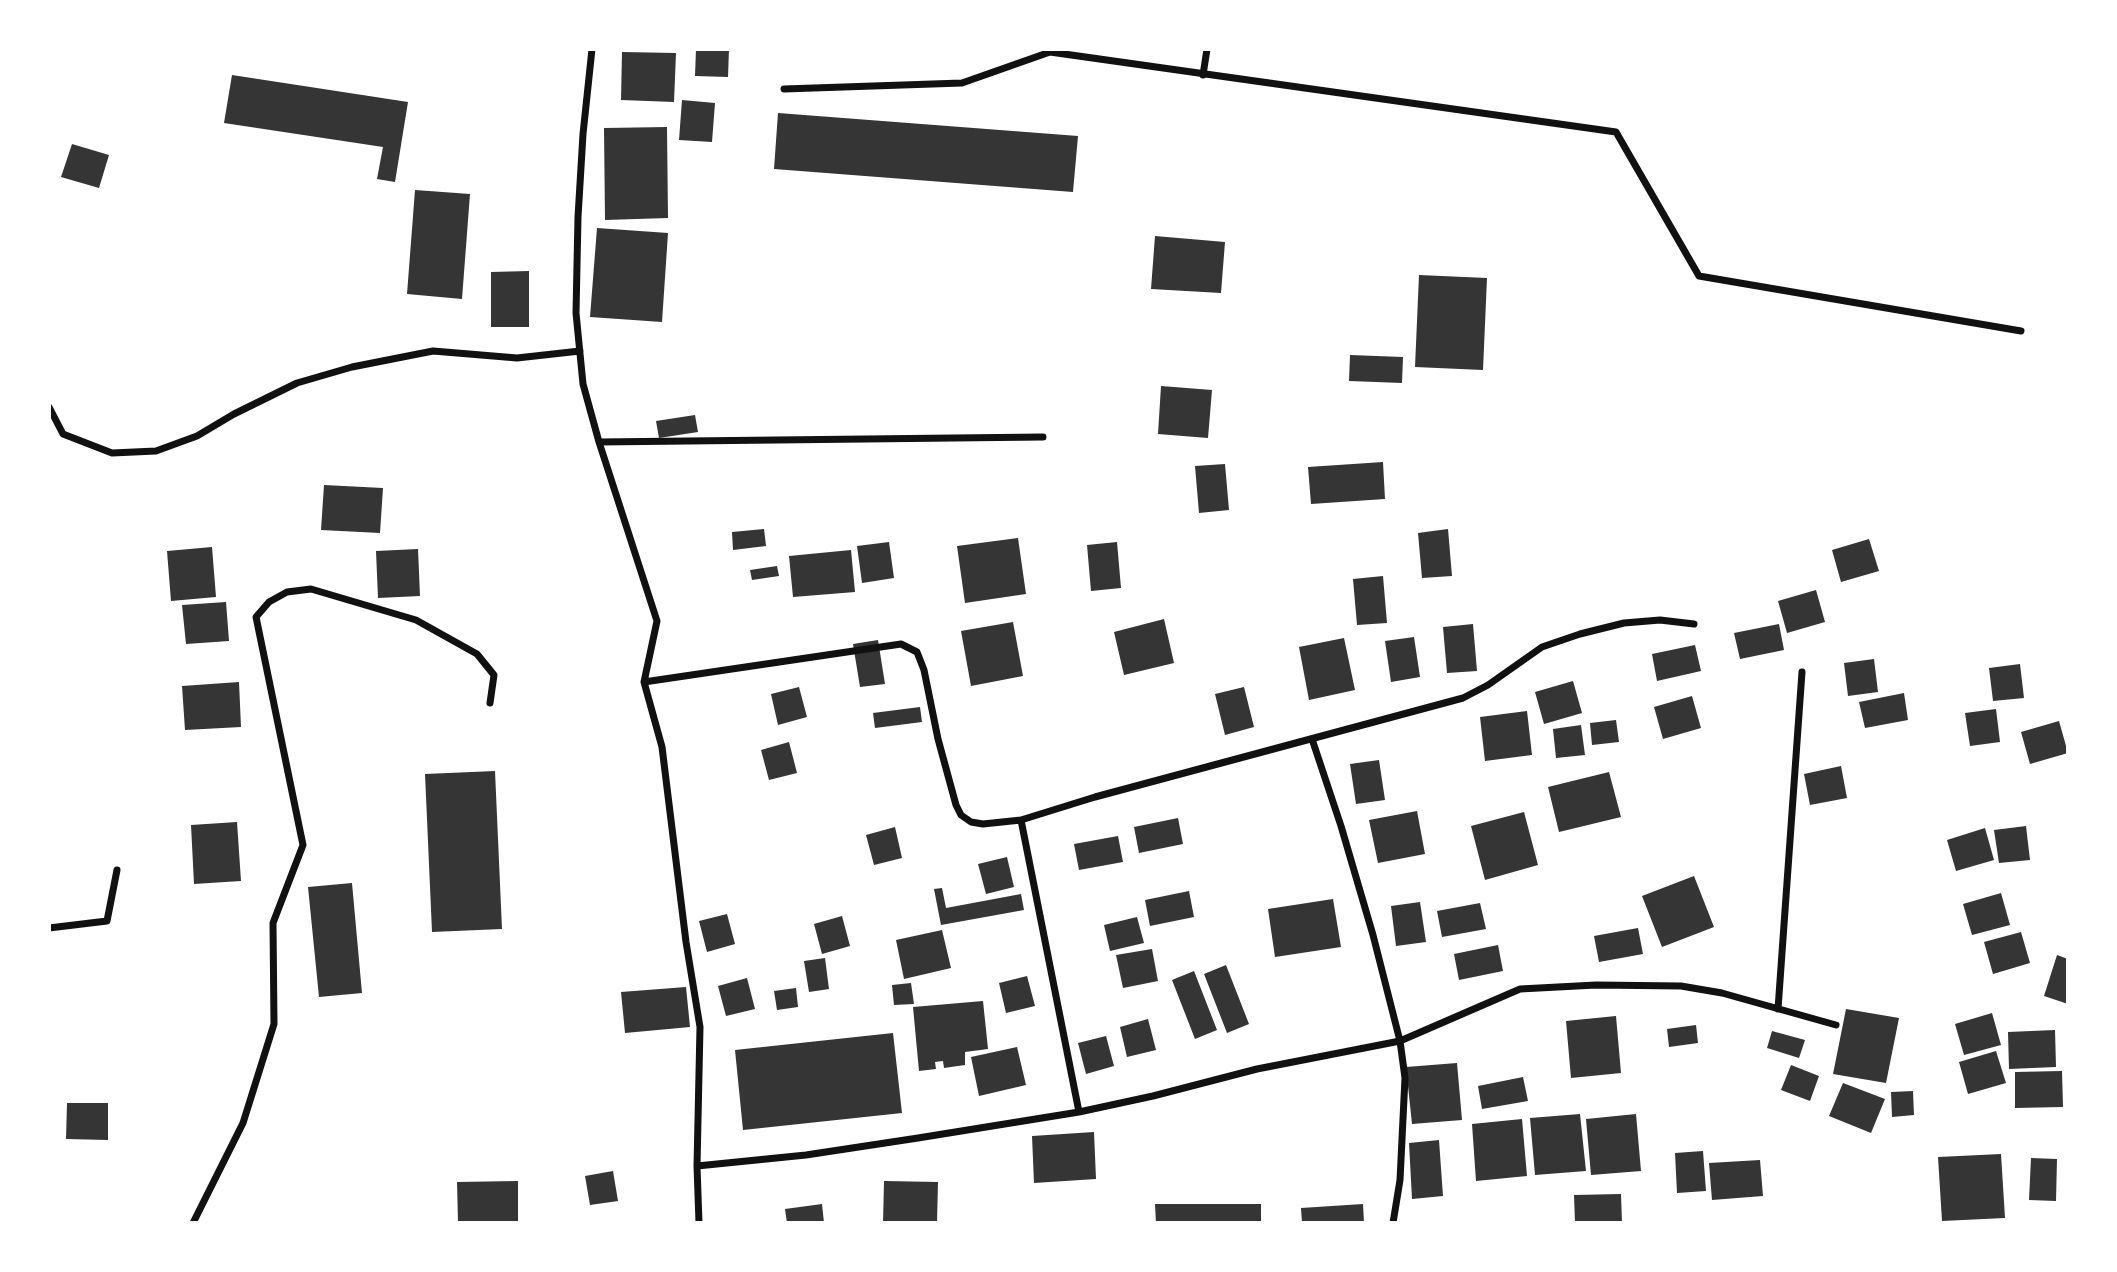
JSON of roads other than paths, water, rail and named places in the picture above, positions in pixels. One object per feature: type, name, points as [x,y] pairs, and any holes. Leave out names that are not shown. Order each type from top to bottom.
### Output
[{"type":"street","points":[[592,49],[583,134],[576,313],[583,384],[657,621],[643,682],[662,747],[684,928],[700,1027],[697,1166],[699,1223]]},
{"type":"street","points":[[1203,75],[1207,49]]},
{"type":"street","points":[[784,89],[962,83],[1050,52],[1616,132],[1699,276],[2021,331]]},
{"type":"street","points":[[49,407],[64,434],[112,453],[156,451],[197,436],[234,414],[297,383],[352,367],[433,351],[517,358],[580,351]]},
{"type":"street","points":[[599,442],[1043,437]]},
{"type":"street","points":[[193,1223],[243,1123],[274,1024],[273,923],[303,845],[256,617],[269,602],[287,592],[311,589],[416,620],[477,654],[494,675],[490,703]]},
{"type":"street","points":[[643,682],[901,644],[916,652],[924,670],[938,740],[956,805],[961,815],[971,822],[983,824],[1021,820],[1095,797],[1463,698],[1488,685],[1542,647],[1580,634],[1624,623],[1660,620],[1694,624]]},
{"type":"street","points":[[1778,1009],[1802,672]]},
{"type":"street","points":[[1311,739],[1373,935],[1400,1041],[1405,1078],[1399,1180],[1393,1223]]},
{"type":"street","points":[[1021,820],[1079,1112]]},
{"type":"street","points":[[49,928],[107,921],[117,870]]},
{"type":"street","points":[[697,1166],[807,1155],[1079,1112],[1257,1069],[1400,1041],[1520,989],[1596,985],[1681,986],[1722,993],[1836,1025]]}]
